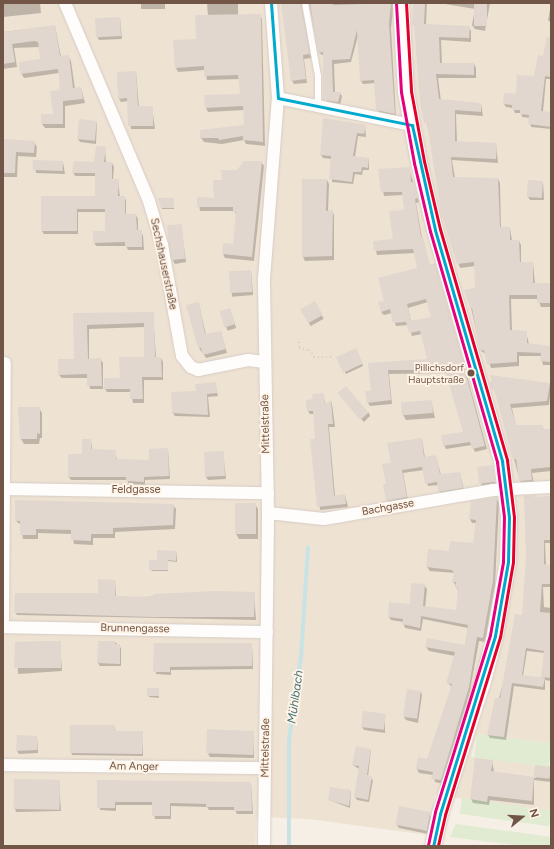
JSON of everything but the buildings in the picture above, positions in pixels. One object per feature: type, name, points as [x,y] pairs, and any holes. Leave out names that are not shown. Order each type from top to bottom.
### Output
[{"type":"main road","points":[[401,3],[402,52],[412,125],[432,217],[493,430],[507,488],[510,540],[503,599],[483,681],[440,814],[433,846]]},
{"type":"street","name":"Sechshauserstraße","points":[[65,3],[149,201],[162,245],[182,356],[191,368],[198,370],[248,360],[265,362]]},
{"type":"street","name":"Mittelstraße","points":[[264,846],[268,493],[264,279],[278,98],[271,3]]},
{"type":"street","points":[[278,98],[412,125]]},
{"type":"street","points":[[3,620],[5,363]]},
{"type":"street","name":"Bachgasse","points":[[268,513],[324,519],[507,488],[551,486]]},
{"type":"street","name":"Feldgasse","points":[[4,489],[268,493]]},
{"type":"street","name":"Brunnengasse","points":[[3,627],[267,632]]},
{"type":"street","name":"Am Anger","points":[[3,765],[265,768]]},
{"type":"lane","points":[[305,3],[318,76],[318,107]]},
{"type":"path","points":[[299,342],[299,348],[308,350],[314,357],[333,357]]},
{"type":"shaded area","points":[[3,3],[551,3],[551,743],[477,734],[471,757],[551,766],[551,811],[435,795],[428,835],[309,819],[257,817],[255,846],[3,846]]},
{"type":"green space","points":[[477,734],[551,743],[549,767],[474,758]]},
{"type":"green space","points":[[462,798],[551,811],[549,826],[460,814]]},
{"type":"green space","points":[[456,824],[551,837],[551,846],[524,846],[450,837]]},
{"type":"waterway","name":"Mühlbach","points":[[289,846],[289,740],[301,658],[308,548]]},
{"type":"transit line","points":[[271,3],[278,98]]},
{"type":"transit line","points":[[396,3],[401,92],[414,163],[430,231],[497,462],[504,517],[503,562],[490,635],[435,812],[428,845]]},
{"type":"transit line","points":[[406,3],[411,91],[424,161],[440,229],[507,460],[514,517],[513,562],[500,637],[445,815],[438,846]]},
{"type":"transit line","points":[[278,98],[412,125]]},
{"type":"transit line","points":[[412,125],[435,230],[502,461],[509,517],[508,562],[495,636],[440,814],[433,846]]},
{"type":"place","name":"Pillichsdorf Hauptstraße","points":[[471,373]]}]
